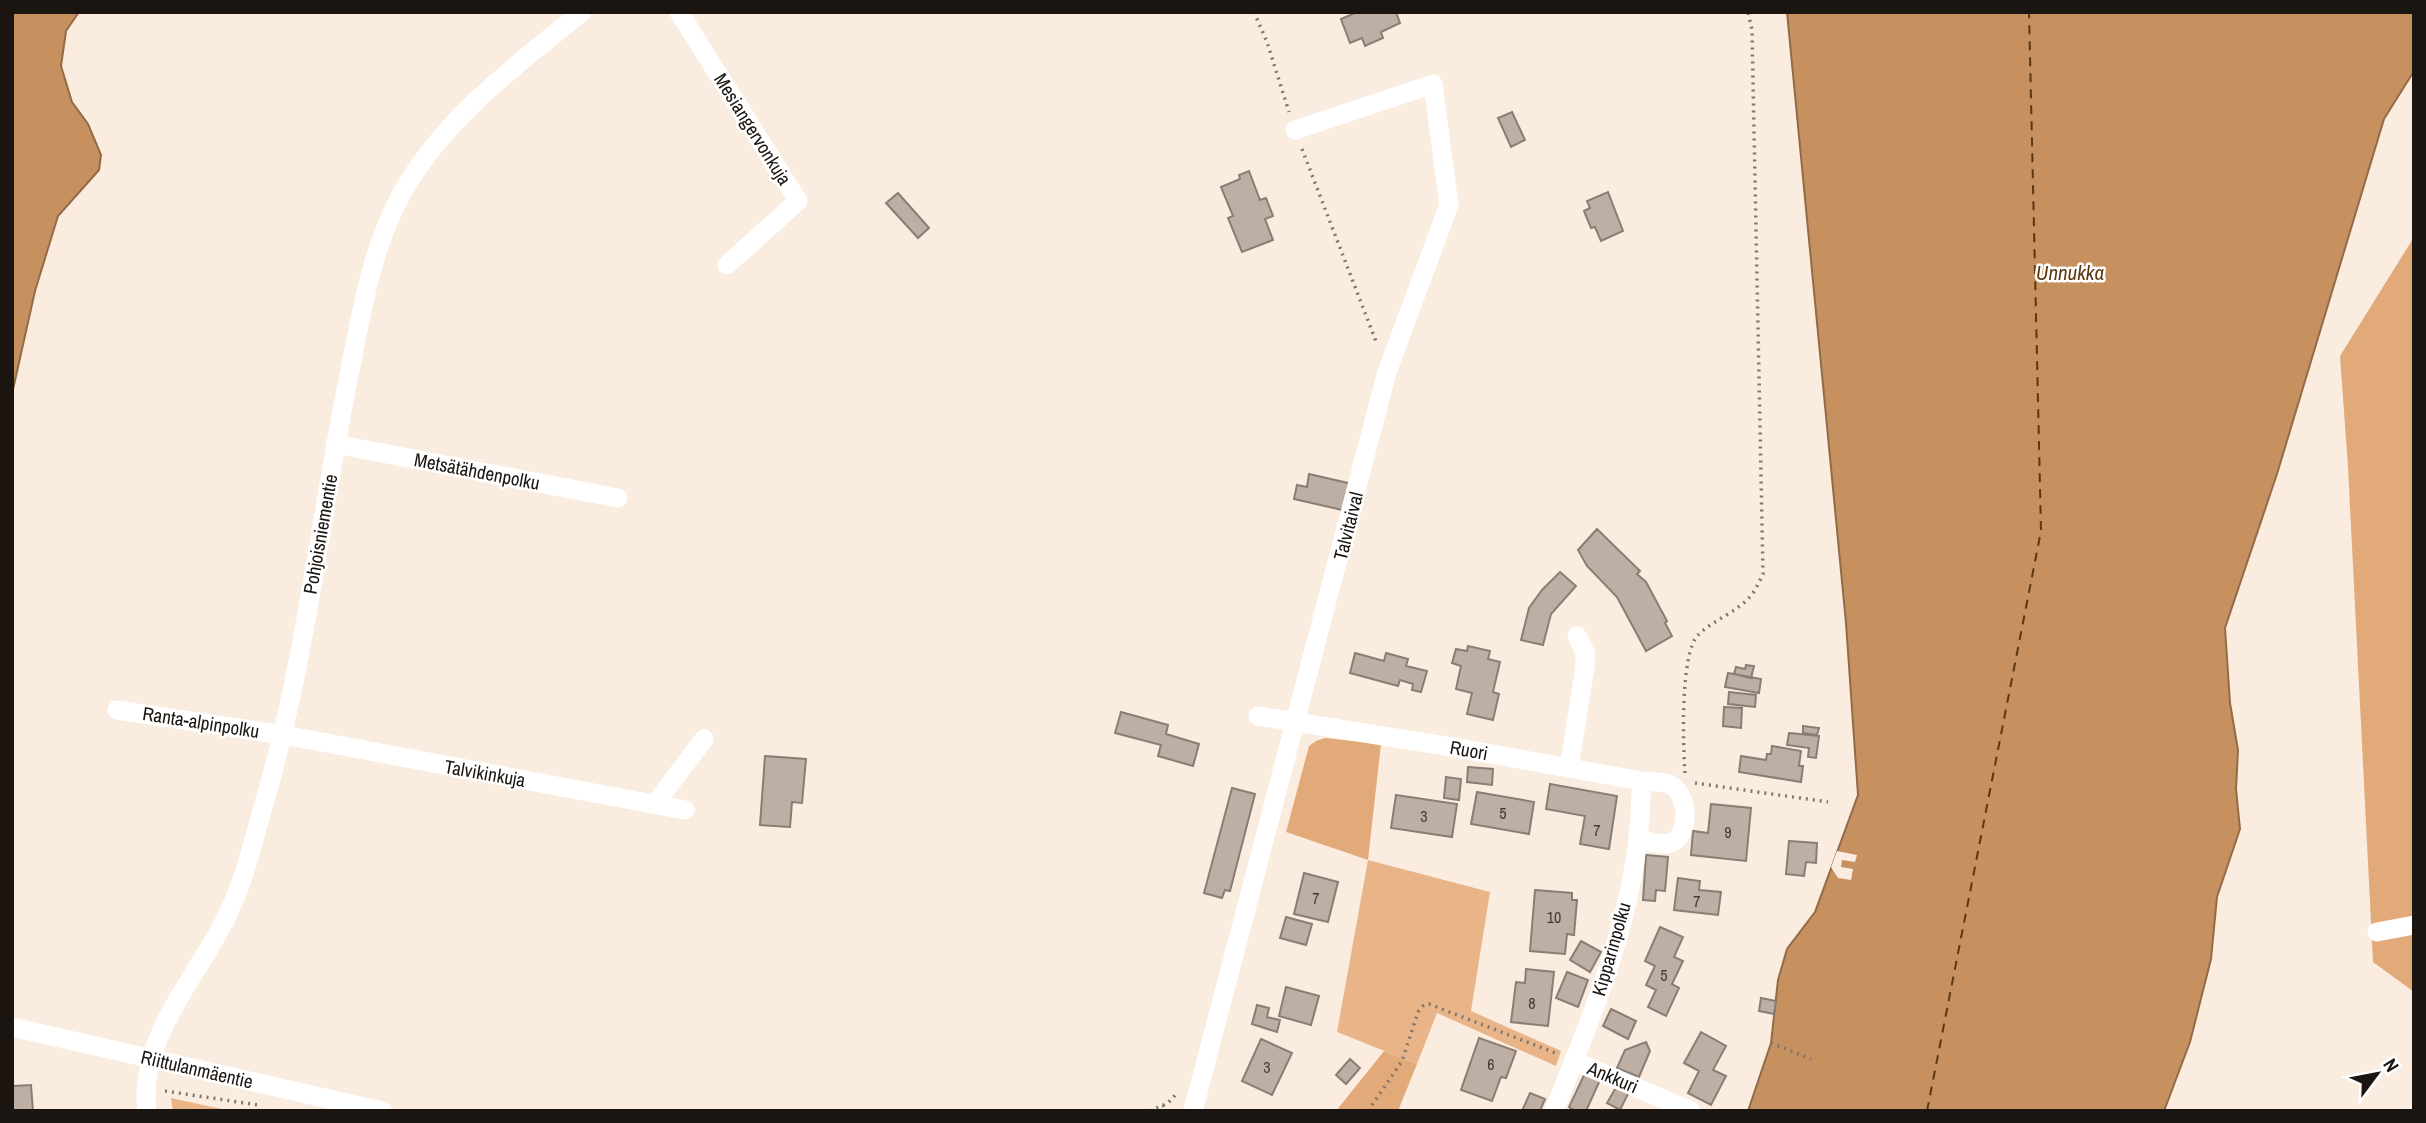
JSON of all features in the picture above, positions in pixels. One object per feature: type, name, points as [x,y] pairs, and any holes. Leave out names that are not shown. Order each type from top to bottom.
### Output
[{"type":"street","name":"Pohjoisniementie","points":[[147,1111],[149,1064],[163,1028],[224,922],[241,884],[284,735],[335,444],[372,264],[402,194],[442,135],[498,79],[582,12]]},
{"type":"street","name":"Mesiangervonkuja","points":[[679,12],[798,201],[727,265]]},
{"type":"street","name":"Talvitaival","points":[[1194,1110],[1388,372],[1449,205],[1433,83],[1295,130]]},
{"type":"street","name":"Metsätähdenpolku","points":[[335,444],[618,498]]},
{"type":"street","points":[[1569,768],[1585,652],[1577,636]]},
{"type":"street","name":"Ranta-alpinpolku","points":[[117,709],[284,735]]},
{"type":"street","name":"Ruori","points":[[1258,716],[1641,781],[1668,783],[1678,791],[1685,810],[1684,824],[1673,842],[1665,844],[1639,839]]},
{"type":"street","name":"Talvikinkuja","points":[[284,735],[685,810]]},
{"type":"street","points":[[655,804],[704,739]]},
{"type":"street","name":"Kipparinpolku","points":[[1554,1111],[1618,939],[1639,839],[1641,781]]},
{"type":"street","points":[[2377,932],[2414,925]]},
{"type":"street","name":"Riittulanmäentie","points":[[12,1027],[382,1111]]},
{"type":"street","name":"Ankkuri","points":[[1574,1060],[1691,1111]]},
{"type":"path","points":[[1254,12],[1267,42],[1295,130],[1388,372]]},
{"type":"path","points":[[1748,12],[1752,30],[1763,574],[1753,593],[1740,606],[1695,637],[1686,678],[1682,732],[1686,782],[1828,802]]},
{"type":"path","points":[[1368,1111],[1402,1061],[1418,1012],[1429,1004],[1574,1060]]},
{"type":"path","points":[[1771,1043],[1811,1059]]},
{"type":"path","points":[[163,1091],[248,1103]]},
{"type":"path","points":[[1163,1105],[1167,1111]]},
{"type":"shaded area","points":[[2414,237],[2414,992],[2373,962],[2340,356]]},
{"type":"shaded area","points":[[1325,738],[1381,744],[1368,860],[1286,832],[1309,746]]},
{"type":"shaded area","points":[[1368,860],[1490,892],[1471,1011],[1561,1051],[1556,1066],[1437,1013],[1417,1064],[1337,1032]]},
{"type":"shaded area","points":[[1384,1051],[1417,1064],[1398,1111],[1336,1111]]},
{"type":"shaded area","points":[[171,1098],[231,1111],[173,1111]]},
{"type":"water","points":[[12,12],[79,12],[66,31],[61,66],[72,102],[88,124],[101,155],[99,170],[58,216],[35,291],[12,394]]},
{"type":"water","name":"Unnukka","points":[[1787,12],[2414,12],[2414,71],[2384,119],[2277,474],[2225,628],[2230,703],[2238,750],[2236,789],[2240,829],[2217,897],[2211,959],[2190,1042],[2164,1111],[1748,1111],[1771,1043],[1778,980],[1787,949],[1815,912],[1858,795],[1846,623]]},
{"type":"pier","points":[[1837,851],[1857,855],[1855,862],[1842,860],[1841,867],[1853,869],[1851,880],[1838,878],[1831,867]]},
{"type":"building","points":[[1357,12],[1396,12],[1400,23],[1381,32],[1383,38],[1365,46],[1362,38],[1350,43],[1341,19]]},
{"type":"building","points":[[1512,112],[1525,140],[1511,147],[1498,118]]},
{"type":"building","points":[[1249,171],[1260,200],[1266,198],[1273,216],[1265,219],[1273,240],[1242,252],[1228,218],[1233,216],[1221,187],[1240,179],[1239,175]]},
{"type":"building","points":[[1608,192],[1623,231],[1601,241],[1595,227],[1591,228],[1584,211],[1590,208],[1587,201]]},
{"type":"building","points":[[898,193],[929,228],[918,238],[886,203]]},
{"type":"building","points":[[1309,474],[1357,485],[1351,512],[1294,499],[1297,485],[1307,487]]},
{"type":"building","points":[[1597,529],[1640,571],[1637,574],[1646,582],[1667,621],[1665,623],[1672,636],[1646,651],[1617,597],[1587,566],[1578,550]]},
{"type":"building","points":[[1560,572],[1576,586],[1551,614],[1543,645],[1521,640],[1529,608]]},
{"type":"building","points":[[1468,646],[1490,651],[1488,659],[1500,662],[1493,692],[1499,694],[1493,720],[1467,714],[1472,693],[1456,689],[1461,666],[1452,663],[1456,649],[1467,651]]},
{"type":"building","points":[[1355,653],[1384,661],[1386,653],[1408,659],[1406,666],[1427,671],[1421,692],[1412,690],[1413,684],[1400,680],[1398,686],[1350,673]]},
{"type":"building","points":[[1746,665],[1754,666],[1751,678],[1734,674],[1736,667],[1745,669]]},
{"type":"building","points":[[1728,673],[1761,679],[1759,693],[1725,687]]},
{"type":"building","points":[[1729,692],[1756,695],[1755,707],[1728,704]]},
{"type":"building","points":[[1724,707],[1742,708],[1741,728],[1723,726]]},
{"type":"building","points":[[1121,712],[1168,725],[1166,734],[1199,744],[1193,766],[1158,756],[1161,745],[1115,733]]},
{"type":"building","points":[[1803,726],[1819,728],[1817,735],[1803,733]]},
{"type":"building","points":[[1789,733],[1819,736],[1816,758],[1808,757],[1809,748],[1787,745]]},
{"type":"building","points":[[1772,746],[1801,751],[1801,782],[1739,772],[1741,756],[1766,760],[1767,754],[1771,754]]},
{"type":"building","points":[[765,756],[806,759],[802,803],[792,802],[790,827],[760,825]]},
{"type":"building","points":[[1468,767],[1493,769],[1492,785],[1467,782]]},
{"type":"building","points":[[1446,777],[1461,779],[1459,800],[1444,798]]},
{"type":"building","points":[[1550,784],[1617,796],[1609,849],[1580,844],[1585,816],[1546,809]]},
{"type":"building","points":[[1232,788],[1255,794],[1230,891],[1225,890],[1222,898],[1204,893]]},
{"type":"building","points":[[1477,792],[1534,802],[1529,834],[1471,824]]},
{"type":"building","points":[[1396,795],[1457,804],[1452,837],[1391,828]]},
{"type":"building","points":[[1711,804],[1751,808],[1746,861],[1691,855],[1693,831],[1708,833]]},
{"type":"building","points":[[1789,841],[1817,843],[1816,863],[1806,862],[1804,876],[1786,874]]},
{"type":"building","points":[[1646,855],[1668,857],[1665,891],[1656,890],[1655,901],[1643,900]]},
{"type":"building","points":[[1304,873],[1338,882],[1328,922],[1294,914]]},
{"type":"building","points":[[1678,878],[1700,881],[1699,890],[1721,892],[1718,915],[1674,910]]},
{"type":"building","points":[[1535,890],[1572,893],[1572,900],[1577,900],[1574,935],[1567,934],[1565,954],[1530,951]]},
{"type":"building","points":[[1286,917],[1312,924],[1306,945],[1280,938]]},
{"type":"building","points":[[1660,927],[1683,937],[1674,957],[1683,961],[1672,984],[1679,988],[1666,1016],[1648,1007],[1656,990],[1646,985],[1655,966],[1645,961]]},
{"type":"building","points":[[1581,941],[1601,952],[1590,972],[1570,960]]},
{"type":"building","points":[[1526,969],[1554,972],[1548,1026],[1511,1022],[1516,982],[1525,983]]},
{"type":"building","points":[[1567,972],[1588,980],[1578,1007],[1556,998]]},
{"type":"building","points":[[1286,987],[1319,996],[1311,1025],[1279,1016]]},
{"type":"building","points":[[1761,998],[1776,1001],[1774,1014],[1759,1011]]},
{"type":"building","points":[[1257,1005],[1269,1008],[1267,1017],[1280,1020],[1277,1032],[1252,1024]]},
{"type":"building","points":[[1611,1009],[1636,1021],[1628,1039],[1603,1026]]},
{"type":"building","points":[[1701,1032],[1726,1046],[1713,1070],[1726,1076],[1711,1105],[1688,1093],[1699,1071],[1684,1063]]},
{"type":"building","points":[[1479,1038],[1516,1051],[1506,1078],[1501,1077],[1492,1101],[1461,1090]]},
{"type":"building","points":[[1261,1039],[1292,1053],[1272,1095],[1242,1081]]},
{"type":"building","points":[[1646,1042],[1650,1051],[1639,1077],[1617,1068],[1625,1050]]},
{"type":"building","points":[[1350,1059],[1360,1068],[1346,1084],[1336,1075]]},
{"type":"building","points":[[1585,1073],[1600,1080],[1586,1111],[1576,1111],[1569,1107]]},
{"type":"building","points":[[1618,1084],[1630,1090],[1620,1110],[1607,1103]]},
{"type":"building","points":[[31,1085],[33,1111],[12,1111],[13,1086]]},
{"type":"building","points":[[1530,1093],[1545,1099],[1540,1111],[1522,1111]]},
{"type":"ferry route","points":[[1927,1111],[2041,531],[2029,12]]}]
